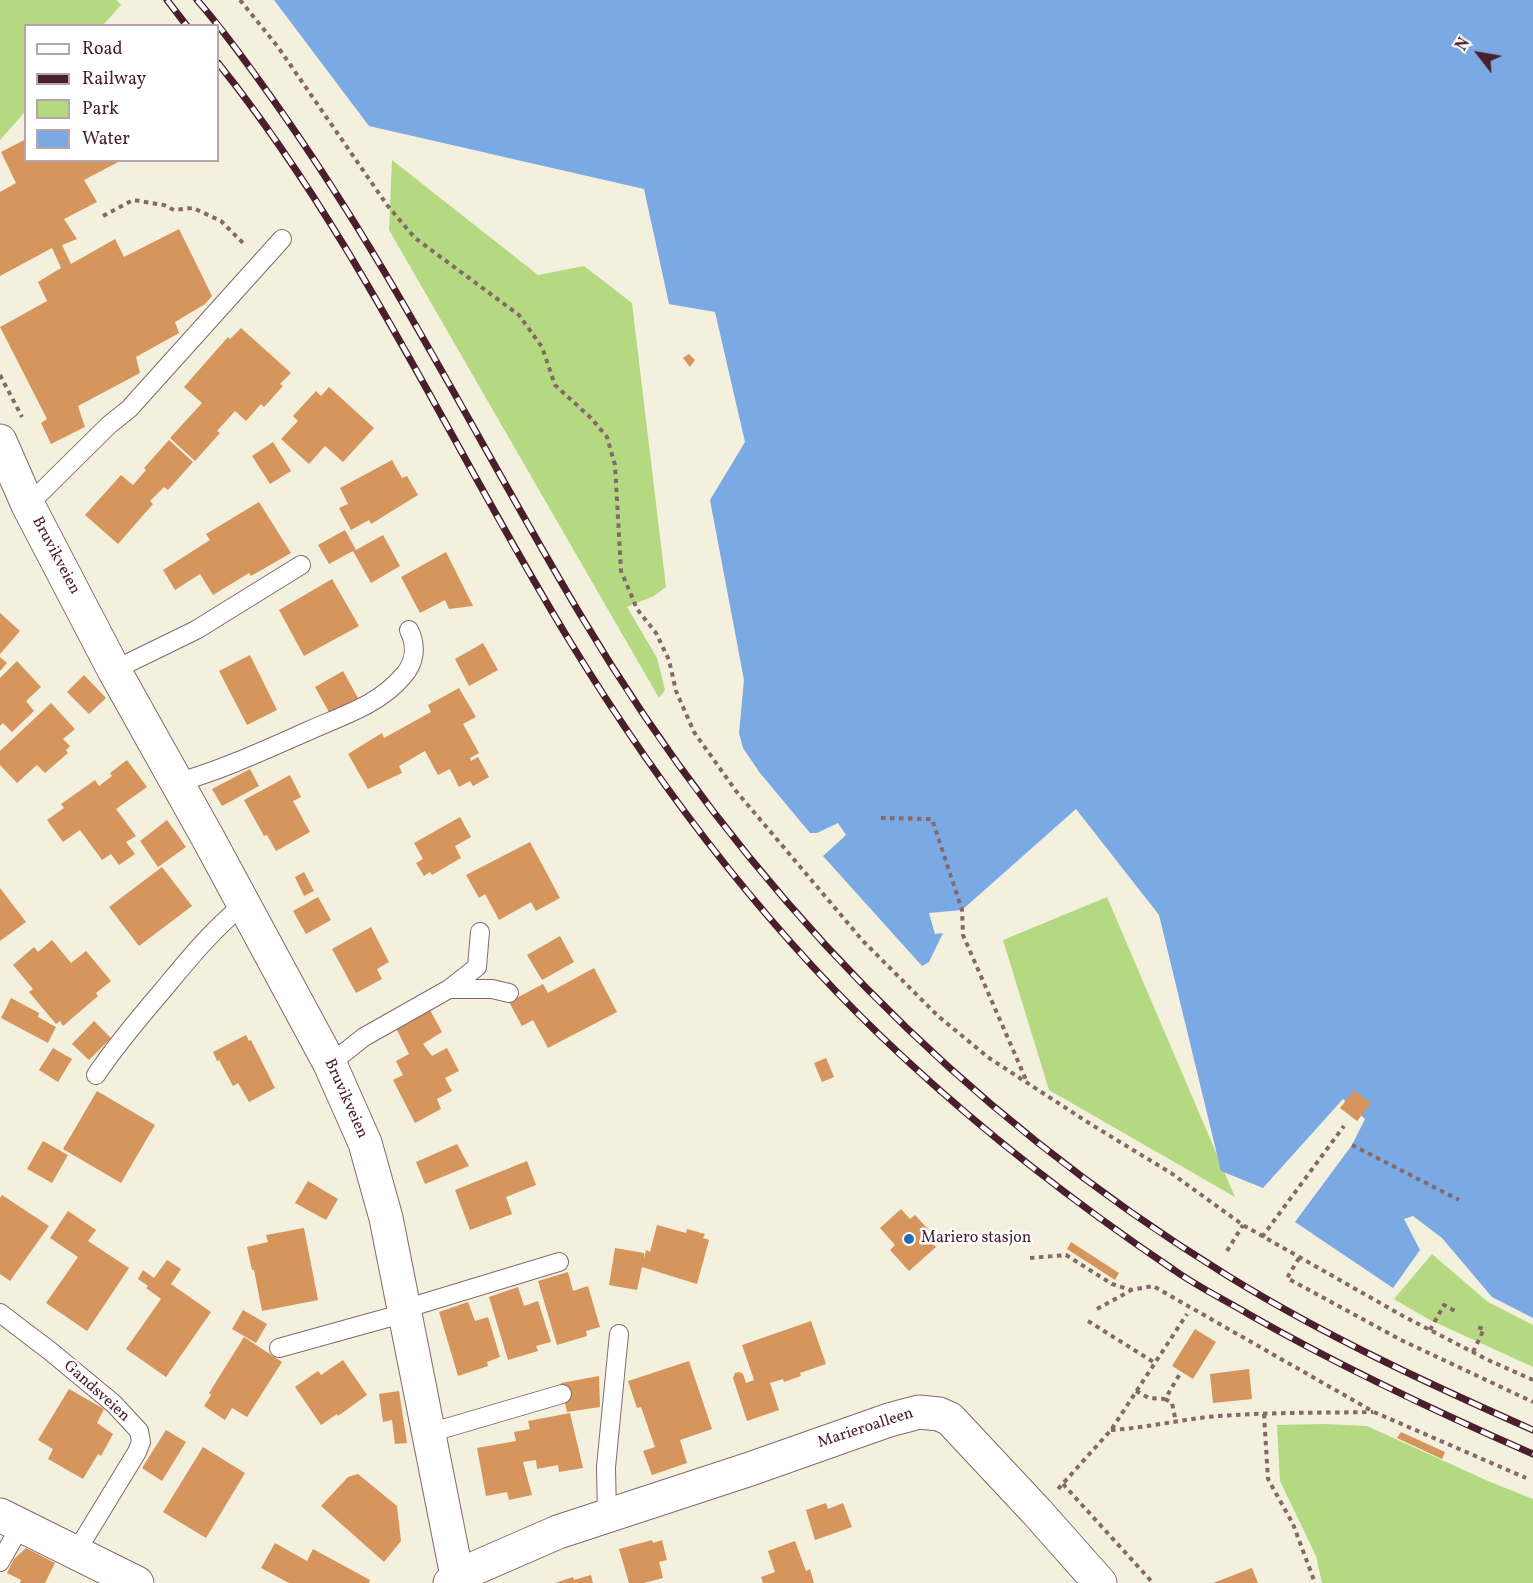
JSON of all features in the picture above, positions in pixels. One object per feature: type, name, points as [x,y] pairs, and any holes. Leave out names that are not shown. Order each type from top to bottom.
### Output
[{"type":"street","name":"Bruvikveien","points":[[0,441],[28,505],[114,669],[330,1064],[365,1143],[386,1218],[405,1311],[454,1579]]},
{"type":"street","name":"Marieroalleen","points":[[454,1579],[558,1532],[889,1420],[919,1412],[939,1414],[950,1419],[1101,1583]]},
{"type":"street","points":[[10,1520],[90,1567],[137,1583]]},
{"type":"lane","points":[[28,505],[109,425],[129,409],[282,239]]},
{"type":"lane","points":[[114,669],[196,630],[301,566]]},
{"type":"lane","points":[[176,783],[240,761],[339,719],[388,691],[404,676],[413,660],[414,639],[410,630]]},
{"type":"lane","points":[[96,1075],[113,1050],[204,942],[243,905]]},
{"type":"lane","points":[[330,1064],[364,1037],[449,989],[477,967],[480,932]]},
{"type":"lane","points":[[449,989],[492,989],[509,993]]},
{"type":"lane","points":[[279,1348],[559,1262]]},
{"type":"lane","name":"Gandsveien","points":[[0,1313],[114,1404],[139,1431],[141,1442],[90,1567]]},
{"type":"lane","points":[[607,1517],[606,1467],[619,1334]]},
{"type":"lane","points":[[429,1433],[562,1394]]},
{"type":"lane","points":[[0,1562],[10,1520]]},
{"type":"path","points":[[240,0],[278,47],[387,205],[415,238],[519,315],[542,347],[555,385],[608,437],[615,465],[621,571],[637,609],[656,633],[669,660],[676,691],[694,732],[736,791],[863,941],[938,1016],[989,1058],[1171,1173],[1242,1225],[1473,1353],[1533,1380]]},
{"type":"path","points":[[104,216],[133,200],[164,205],[174,210],[193,208],[221,221],[248,248]]},
{"type":"path","points":[[881,818],[932,819],[962,910],[963,935],[1027,1083]]},
{"type":"path","points":[[1262,1237],[1344,1126]]},
{"type":"path","points":[[1352,1144],[1460,1200]]},
{"type":"path","points":[[1227,1251],[1242,1225]]},
{"type":"path","points":[[1030,1258],[1066,1255],[1112,1284],[1131,1290]]},
{"type":"path","points":[[1299,1258],[1287,1278],[1401,1340],[1533,1402]]},
{"type":"path","points":[[1097,1309],[1131,1290],[1153,1286],[1374,1412],[1526,1478]]},
{"type":"path","points":[[1430,1330],[1444,1305],[1455,1311]]},
{"type":"path","points":[[1038,1512],[1111,1430],[1187,1314]]},
{"type":"path","points":[[1088,1321],[1155,1363]]},
{"type":"path","points":[[1473,1353],[1484,1329],[1477,1327]]},
{"type":"path","points":[[1165,1399],[1181,1372]]},
{"type":"path","points":[[1136,1391],[1149,1398],[1165,1399],[1172,1403],[1176,1422]]},
{"type":"path","points":[[1111,1430],[1206,1418],[1264,1414],[1374,1412]]},
{"type":"path","points":[[1264,1414],[1268,1479],[1293,1524],[1315,1583]]},
{"type":"path","points":[[1063,1484],[1153,1583]]},
{"type":"green space","points":[[0,0],[117,0],[121,5],[104,24],[24,24],[24,113],[0,140]]},
{"type":"green space","points":[[392,160],[538,275],[584,266],[632,303],[666,587],[654,596],[627,607],[657,658],[665,690],[659,698],[389,230]]},
{"type":"green space","points":[[1107,897],[1235,1197],[1049,1090],[1003,940]]},
{"type":"green space","points":[[1432,1254],[1488,1302],[1533,1325],[1533,1367],[1428,1319],[1394,1299]]},
{"type":"green space","points":[[1277,1425],[1367,1426],[1533,1499],[1533,1583],[1322,1583],[1316,1556],[1280,1481]]},
{"type":"water","points":[[274,0],[1533,0],[1533,1318],[1492,1297],[1442,1238],[1413,1216],[1404,1219],[1420,1250],[1393,1288],[1295,1222],[1352,1145],[1365,1119],[1343,1099],[1263,1188],[1221,1171],[1159,915],[1076,809],[962,910],[929,913],[935,934],[943,933],[929,962],[922,966],[823,856],[846,835],[838,823],[817,833],[810,833],[760,773],[743,748],[739,733],[744,680],[710,500],[745,442],[715,312],[669,304],[644,189],[369,126]]},
{"type":"building","points":[[24,140],[24,162],[118,162],[84,180],[97,202],[64,219],[77,239],[62,245],[71,264],[115,239],[124,257],[179,229],[212,296],[205,304],[175,322],[179,333],[136,357],[140,373],[78,406],[85,427],[51,444],[41,423],[47,419],[0,327],[47,301],[38,282],[61,268],[52,248],[0,276],[0,192],[16,183],[1,152]]},
{"type":"building","points":[[241,328],[291,373],[280,384],[283,386],[264,407],[261,404],[246,421],[235,411],[217,431],[220,433],[195,461],[170,438],[202,403],[184,387],[228,337],[230,339]]},
{"type":"building","points":[[689,354],[695,360],[690,367],[683,358]]},
{"type":"building","points":[[329,387],[374,428],[343,462],[325,446],[309,464],[281,439],[298,421],[293,416],[316,391],[321,396]]},
{"type":"building","points":[[169,440],[193,462],[168,490],[164,487],[150,501],[153,504],[118,544],[85,515],[121,475],[133,485],[146,470],[144,468]]},
{"type":"building","points":[[273,442],[291,471],[270,484],[252,456]]},
{"type":"building","points":[[392,460],[402,478],[407,476],[418,495],[371,524],[369,520],[351,530],[339,508],[348,504],[340,488]]},
{"type":"building","points":[[259,502],[291,553],[251,576],[249,573],[213,595],[200,574],[175,590],[163,570],[210,540],[206,534]]},
{"type":"building","points":[[345,530],[356,550],[383,535],[400,566],[371,583],[353,551],[329,564],[318,545]]},
{"type":"building","points":[[446,552],[473,606],[449,609],[445,600],[420,613],[401,577]]},
{"type":"building","points":[[332,579],[359,626],[304,656],[279,610]]},
{"type":"building","points":[[0,613],[20,631],[0,654]]},
{"type":"building","points":[[483,643],[498,670],[469,686],[455,659]]},
{"type":"building","points":[[250,655],[277,710],[247,725],[219,671]]},
{"type":"building","points":[[0,657],[7,663],[0,671]]},
{"type":"building","points":[[17,661],[41,687],[26,701],[34,711],[12,732],[3,723],[0,726],[0,678]]},
{"type":"building","points":[[343,671],[358,698],[330,714],[315,687]]},
{"type":"building","points":[[84,675],[106,698],[89,714],[67,692]]},
{"type":"building","points":[[459,688],[476,717],[463,724],[479,753],[470,758],[471,761],[478,757],[489,777],[473,786],[470,781],[459,787],[450,769],[438,775],[425,751],[399,766],[402,773],[368,789],[348,754],[382,733],[384,738],[431,712],[428,705]]},
{"type":"building","points":[[51,703],[75,729],[63,739],[70,746],[66,750],[68,753],[45,773],[37,765],[17,783],[0,765],[0,751]]},
{"type":"building","points":[[127,760],[147,787],[116,809],[136,836],[126,842],[135,854],[119,865],[111,854],[102,860],[80,830],[63,842],[47,820],[64,808],[61,804],[95,780],[99,786],[112,776],[110,773]]},
{"type":"building","points":[[250,769],[259,786],[222,806],[212,789]]},
{"type":"building","points":[[290,775],[301,797],[293,801],[310,832],[276,851],[267,835],[264,836],[244,800]]},
{"type":"building","points":[[460,817],[471,837],[455,846],[461,858],[432,875],[430,872],[424,876],[416,863],[423,859],[414,843]]},
{"type":"building","points":[[167,820],[186,847],[158,867],[140,841]]},
{"type":"building","points":[[530,842],[560,898],[536,911],[531,902],[499,920],[485,894],[479,898],[466,875]]},
{"type":"building","points":[[162,867],[192,906],[139,946],[109,907]]},
{"type":"building","points":[[304,872],[314,891],[304,896],[295,877]]},
{"type":"building","points":[[0,888],[26,922],[0,941]]},
{"type":"building","points":[[318,897],[331,920],[306,934],[293,911]]},
{"type":"building","points":[[371,927],[389,962],[377,969],[382,979],[356,993],[332,949]]},
{"type":"building","points":[[560,936],[574,962],[542,980],[527,955]]},
{"type":"building","points":[[52,940],[71,963],[86,951],[111,981],[96,993],[98,996],[63,1026],[60,1021],[56,1024],[29,992],[33,989],[13,965],[34,947],[38,952]]},
{"type":"building","points":[[594,968],[617,1012],[548,1048],[533,1020],[522,1026],[509,1002],[543,984],[548,993]]},
{"type":"building","points":[[11,998],[39,1013],[38,1017],[56,1027],[48,1043],[1,1018]]},
{"type":"building","points":[[430,1010],[442,1032],[423,1044],[432,1056],[447,1048],[459,1071],[445,1078],[452,1091],[437,1099],[441,1109],[415,1123],[393,1080],[403,1075],[396,1061],[409,1054],[395,1026]]},
{"type":"building","points":[[94,1021],[111,1038],[89,1060],[72,1044]]},
{"type":"building","points":[[246,1035],[249,1041],[251,1040],[275,1088],[249,1102],[238,1083],[233,1086],[213,1052]]},
{"type":"building","points":[[53,1048],[72,1059],[58,1082],[39,1070]]},
{"type":"building","points":[[826,1058],[834,1077],[822,1082],[814,1063]]},
{"type":"building","points":[[1354,1090],[1371,1103],[1357,1121],[1340,1108]]},
{"type":"building","points":[[97,1091],[155,1125],[121,1183],[63,1149]]},
{"type":"building","points":[[43,1141],[68,1155],[52,1183],[27,1169]]},
{"type":"building","points":[[457,1144],[469,1166],[425,1184],[416,1162]]},
{"type":"building","points":[[527,1161],[536,1185],[506,1197],[512,1214],[470,1230],[455,1190]]},
{"type":"building","points":[[308,1181],[338,1199],[326,1220],[295,1203]]},
{"type":"building","points":[[2,1195],[49,1226],[10,1281],[0,1274],[0,1198]]},
{"type":"building","name":"Mariero stasjon","points":[[901,1209],[910,1219],[915,1215],[928,1229],[923,1233],[936,1247],[909,1271],[890,1250],[895,1245],[880,1228]]},
{"type":"building","points":[[68,1211],[96,1230],[88,1241],[129,1268],[87,1331],[46,1303],[78,1257],[50,1238]]},
{"type":"building","points":[[657,1225],[686,1233],[687,1229],[705,1234],[703,1238],[709,1240],[697,1284],[642,1267],[637,1290],[609,1285],[615,1248],[644,1253],[644,1259],[646,1250],[650,1252]]},
{"type":"building","points":[[304,1228],[318,1300],[262,1311],[247,1247],[268,1242],[266,1235]]},
{"type":"building","points":[[1071,1242],[1119,1273],[1115,1280],[1067,1249]]},
{"type":"building","points":[[167,1260],[181,1269],[171,1284],[211,1312],[166,1377],[126,1349],[161,1299],[138,1279],[143,1270],[154,1278]]},
{"type":"building","points":[[568,1272],[573,1291],[588,1286],[600,1327],[586,1331],[587,1336],[557,1345],[538,1281]]},
{"type":"building","points":[[518,1287],[524,1306],[538,1301],[551,1342],[536,1346],[538,1351],[508,1360],[489,1297]]},
{"type":"building","points":[[468,1302],[475,1321],[488,1317],[500,1357],[487,1362],[488,1366],[458,1376],[439,1312]]},
{"type":"building","points":[[243,1310],[267,1324],[256,1343],[232,1329]]},
{"type":"building","points":[[811,1321],[826,1364],[800,1373],[801,1376],[784,1382],[783,1379],[770,1383],[779,1410],[747,1421],[733,1378],[735,1373],[739,1372],[743,1374],[746,1383],[754,1380],[742,1345]]},
{"type":"building","points":[[1195,1329],[1216,1342],[1193,1379],[1172,1366]]},
{"type":"building","points":[[244,1337],[282,1362],[247,1417],[232,1408],[225,1420],[204,1406],[211,1395],[209,1393]]},
{"type":"building","points":[[343,1360],[367,1395],[321,1425],[295,1387],[318,1371],[321,1375]]},
{"type":"building","points":[[689,1361],[712,1429],[680,1440],[687,1463],[652,1475],[643,1451],[655,1447],[641,1407],[637,1408],[628,1381]]},
{"type":"building","points":[[1249,1369],[1252,1399],[1213,1403],[1210,1374]]},
{"type":"building","points":[[599,1376],[600,1407],[567,1412],[561,1383]]},
{"type":"building","points":[[69,1389],[104,1409],[97,1423],[113,1434],[101,1456],[98,1454],[83,1479],[48,1459],[53,1449],[38,1440]]},
{"type":"building","points":[[399,1391],[407,1443],[395,1444],[392,1420],[383,1422],[379,1394]]},
{"type":"building","points":[[570,1413],[583,1468],[559,1472],[558,1465],[537,1469],[536,1460],[523,1462],[532,1495],[509,1500],[507,1492],[486,1496],[477,1448],[516,1441],[514,1432],[530,1429],[528,1421]]},
{"type":"building","points":[[166,1430],[186,1442],[162,1481],[142,1468]]},
{"type":"building","points":[[1401,1432],[1445,1452],[1442,1459],[1397,1438]]},
{"type":"building","points":[[203,1447],[245,1473],[206,1538],[163,1512]]},
{"type":"building","points":[[358,1474],[397,1506],[401,1541],[384,1562],[321,1506],[348,1477]]},
{"type":"building","points":[[826,1503],[828,1509],[843,1503],[852,1527],[815,1540],[806,1510]]},
{"type":"building","points":[[652,1540],[653,1543],[662,1540],[667,1560],[659,1562],[663,1578],[644,1583],[629,1583],[619,1549]]},
{"type":"building","points":[[795,1541],[806,1571],[810,1569],[814,1583],[763,1583],[761,1577],[775,1572],[768,1551]]},
{"type":"building","points":[[275,1543],[307,1561],[313,1549],[370,1580],[369,1583],[289,1583],[261,1568]]},
{"type":"building","points":[[26,1548],[55,1563],[45,1583],[20,1583],[21,1580],[7,1573],[14,1559]]},
{"type":"building","points":[[1252,1568],[1258,1583],[1213,1583]]},
{"type":"building","points":[[591,1575],[593,1583],[555,1583],[573,1577],[574,1580]]},
{"type":"railway","points":[[167,0],[185,24]]},
{"type":"railway","points":[[197,0],[217,24]]},
{"type":"railway","points":[[219,27],[276,104],[358,228],[580,614],[643,714],[711,809],[785,899],[863,985],[947,1065],[1035,1140],[1129,1211],[1228,1276],[1302,1319],[1416,1377],[1533,1430]]},
{"type":"railway","points":[[219,64],[315,199],[401,343],[523,563],[566,635],[639,748],[720,858],[763,910],[854,1010],[935,1086],[1001,1142],[1103,1221],[1174,1270],[1250,1315],[1354,1371],[1533,1454]]},
{"type":"place","name":"Mariero stasjon","points":[[909,1239]]}]
